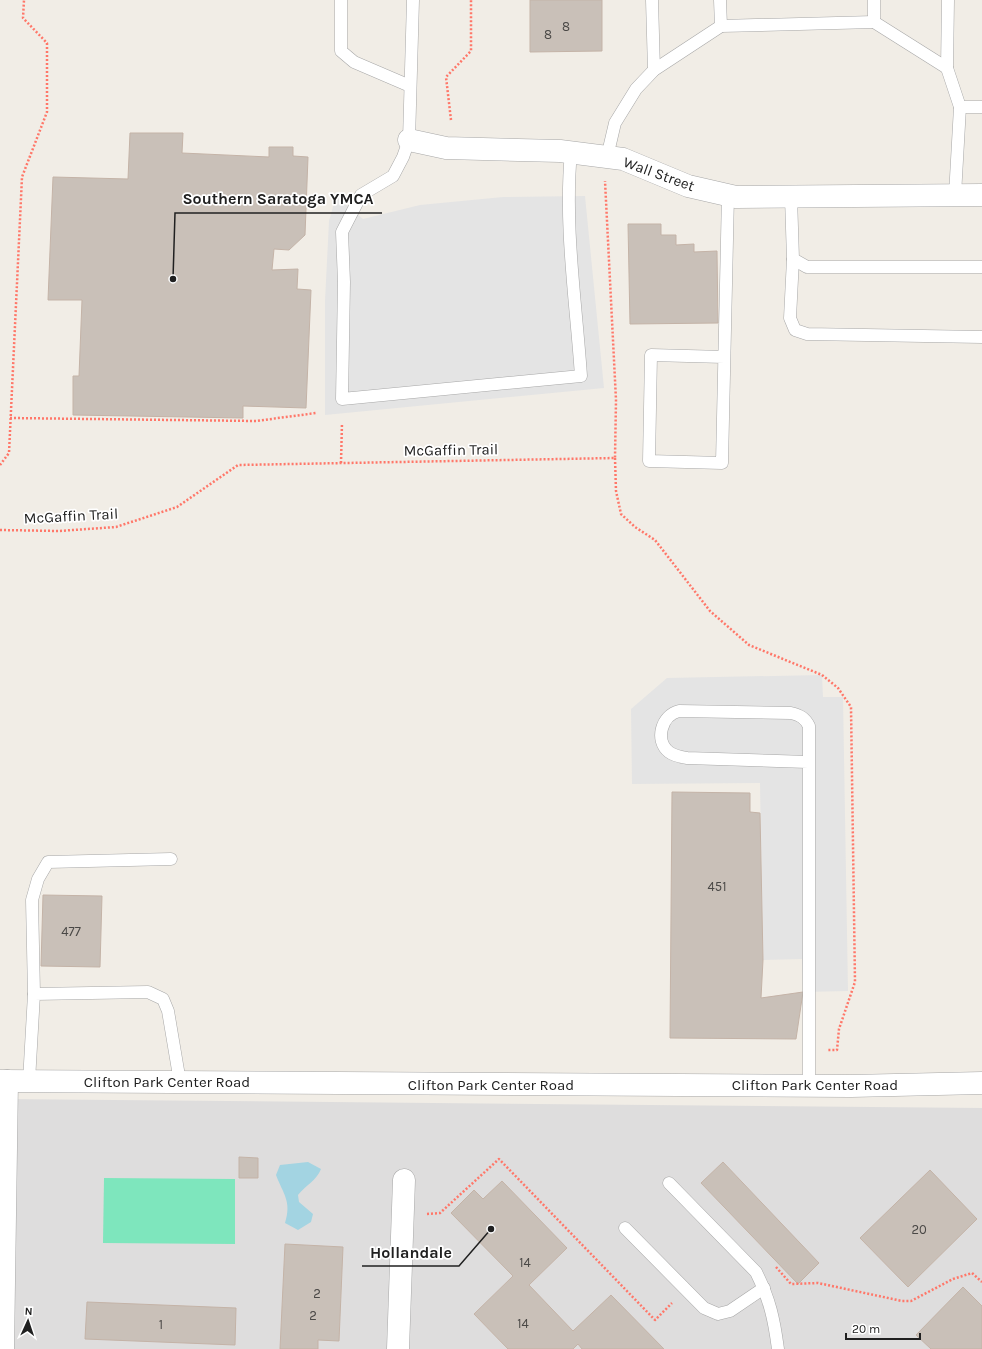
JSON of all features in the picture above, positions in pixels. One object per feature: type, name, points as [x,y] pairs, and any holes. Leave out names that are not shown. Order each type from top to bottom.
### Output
[{"type":"street","name":"Wall Street","points":[[409,140],[446,148],[571,152],[623,159],[688,186],[736,197],[982,195]]},
{"type":"street","name":"Clifton Park Center Road","points":[[4,1081],[809,1086],[982,1083]]},
{"type":"street","points":[[3,1349],[4,1081]]},
{"type":"street","points":[[398,1349],[404,1180]]},
{"type":"lane","points":[[341,0],[341,51],[354,62],[410,86]]},
{"type":"lane","points":[[413,0],[409,140],[403,157],[393,176],[361,195],[342,232],[344,282],[342,399],[581,376],[569,222],[568,182],[571,152]]},
{"type":"lane","points":[[652,0],[654,70]]},
{"type":"lane","points":[[720,0],[721,26]]},
{"type":"lane","points":[[874,0],[874,22]]},
{"type":"lane","points":[[948,0],[947,68],[960,107],[955,195]]},
{"type":"lane","points":[[602,156],[615,123],[636,89],[654,70],[721,26],[874,22],[947,68]]},
{"type":"lane","points":[[960,107],[982,107]]},
{"type":"lane","points":[[724,357],[651,355],[649,461],[722,463],[728,195]]},
{"type":"lane","points":[[791,197],[793,259],[790,318],[795,330],[807,334],[982,337]]},
{"type":"lane","points":[[793,259],[807,267],[982,267]]},
{"type":"lane","points":[[808,762],[687,758],[675,756],[668,752],[662,743],[662,726],[666,717],[673,713],[679,712],[795,714],[800,715],[809,726],[809,1086]]},
{"type":"lane","points":[[30,1081],[34,994],[32,900],[38,879],[48,862],[171,859]]},
{"type":"lane","points":[[34,994],[148,992],[163,999],[168,1011],[180,1082]]},
{"type":"lane","points":[[669,1183],[756,1272],[764,1288],[774,1315],[778,1349]]},
{"type":"lane","points":[[625,1228],[685,1291],[704,1308],[718,1314],[730,1311],[764,1288]]},
{"type":"path","points":[[0,465],[9,453],[22,177],[47,112],[47,43],[23,18],[24,0]]},
{"type":"path","points":[[451,120],[446,77],[471,51],[471,0]]},
{"type":"path","name":"McGaffin Trail","points":[[0,530],[59,531],[116,527],[177,507],[238,465],[615,458],[616,400],[606,183],[602,156]]},
{"type":"path","points":[[10,418],[256,421],[316,413]]},
{"type":"path","points":[[341,463],[342,422]]},
{"type":"path","points":[[402,1215],[440,1213],[499,1159],[655,1320],[685,1291]]},
{"type":"path","points":[[771,1262],[791,1284],[818,1283],[902,1301],[911,1301],[953,1279],[972,1273],[982,1282]]},
{"type":"shaded area","points":[[336,196],[363,219],[420,205],[503,197],[585,196],[604,388],[325,415],[325,301],[329,221]]},
{"type":"shaded area","points":[[822,675],[823,697],[843,697],[848,991],[803,992],[802,959],[763,960],[760,783],[632,784],[631,709],[667,678]]},
{"type":"shaded area","points":[[0,1099],[982,1108],[982,1349],[0,1349]]},
{"type":"green space","points":[[104,1178],[235,1179],[235,1244],[103,1243]]},
{"type":"water","points":[[308,1162],[321,1169],[317,1176],[298,1195],[299,1202],[313,1214],[311,1222],[298,1230],[285,1223],[288,1209],[287,1203],[276,1175],[280,1165]]},
{"type":"building","points":[[530,0],[602,0],[602,51],[530,52]]},
{"type":"building","points":[[130,133],[183,133],[182,153],[269,157],[269,147],[293,147],[293,156],[308,157],[305,235],[289,250],[274,249],[272,270],[298,269],[297,289],[311,290],[306,408],[243,406],[243,418],[73,415],[73,376],[79,376],[82,300],[48,300],[53,177],[128,179]]},
{"type":"building","points":[[628,224],[661,224],[661,235],[676,235],[676,245],[694,244],[694,252],[717,251],[718,323],[630,324]]},
{"type":"building","points":[[672,792],[750,793],[750,812],[760,813],[763,960],[761,998],[803,992],[796,1039],[670,1038]]},
{"type":"building","points":[[43,895],[102,896],[100,967],[41,966]]},
{"type":"building","points":[[239,1157],[258,1158],[258,1178],[239,1178]]},
{"type":"building","points":[[723,1162],[819,1263],[798,1284],[701,1183]]},
{"type":"building","points":[[930,1170],[977,1219],[908,1287],[860,1238]]},
{"type":"building","points":[[502,1181],[567,1248],[529,1285],[573,1331],[611,1295],[664,1349],[582,1349],[578,1344],[573,1349],[508,1349],[474,1314],[513,1276],[451,1213],[474,1190],[483,1199]]},
{"type":"building","points":[[285,1244],[343,1247],[339,1341],[318,1340],[318,1349],[280,1349]]},
{"type":"building","points":[[963,1287],[982,1306],[982,1349],[931,1349],[916,1335]]},
{"type":"building","points":[[87,1302],[236,1308],[235,1345],[85,1339]]},
{"type":"place","name":"Southern Saratoga YMCA","points":[[173,279]]},
{"type":"place","name":"Hollandale","points":[[491,1229]]}]
